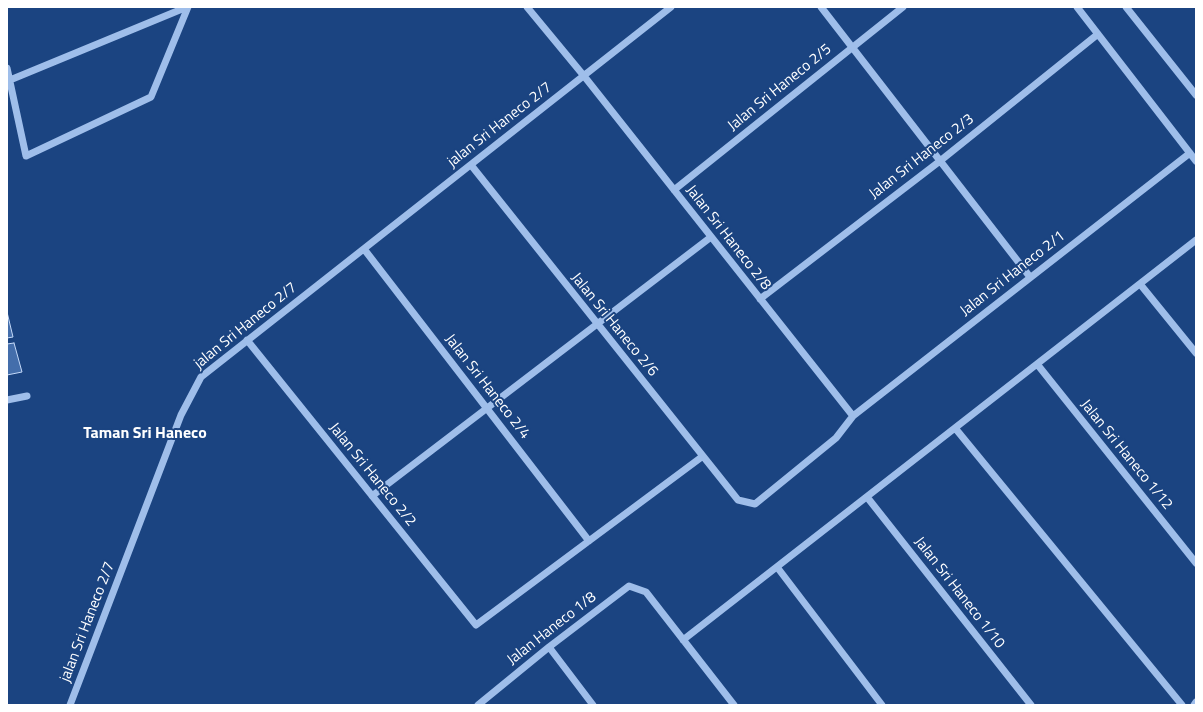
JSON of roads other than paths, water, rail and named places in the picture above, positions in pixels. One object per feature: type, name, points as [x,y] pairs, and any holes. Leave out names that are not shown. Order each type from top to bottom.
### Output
[{"type":"street","points":[[10,80],[187,7]]},
{"type":"street","points":[[7,68],[26,156],[151,97],[187,7]]},
{"type":"street","name":"Jalan Sri Haneco 2/8","points":[[527,7],[584,76],[853,416]]},
{"type":"street","name":"jalan Sri Haneco 2/7","points":[[70,705],[180,415],[201,377],[671,7]]},
{"type":"street","points":[[821,7],[1030,278]]},
{"type":"street","name":"Jalan Sri Haneco 2/5","points":[[674,190],[903,7]]},
{"type":"street","points":[[1077,7],[1196,161]]},
{"type":"street","points":[[1126,7],[1196,94]]},
{"type":"street","name":"Jalan Sri Haneco 2/3","points":[[760,299],[940,161],[1098,34]]},
{"type":"street","name":"Jalan Sri Haneco 2/1","points":[[738,500],[755,504],[836,438],[853,416],[1190,153]]},
{"type":"street","name":"Jalan Sri Haneco 2/6","points":[[471,165],[738,500]]},
{"type":"street","points":[[372,496],[711,237]]},
{"type":"street","points":[[734,705],[683,640],[1196,240]]},
{"type":"street","name":"Jalan Sri Haneco 2/4","points":[[364,249],[589,541]]},
{"type":"street","points":[[1140,284],[1196,353]]},
{"type":"street","name":"Jalan Sri Haneco 2/2","points":[[247,340],[476,625],[589,541]]},
{"type":"street","name":"Jalan Sri Haneco 1/12","points":[[1037,364],[1196,563]]},
{"type":"street","points":[[7,400],[27,396]]},
{"type":"street","points":[[955,428],[1182,705]]},
{"type":"street","points":[[589,541],[703,456]]},
{"type":"street","name":"Jalan Sri Haneco 1/10","points":[[867,497],[1031,705]]},
{"type":"street","points":[[777,567],[882,705]]},
{"type":"street","name":"Jalan Haneco 1/8","points":[[478,705],[549,647],[629,586],[646,592],[683,640]]},
{"type":"street","points":[[549,647],[594,705]]},
{"type":"district","name":"Taman Sri Haneco","points":[[145,434]]}]
